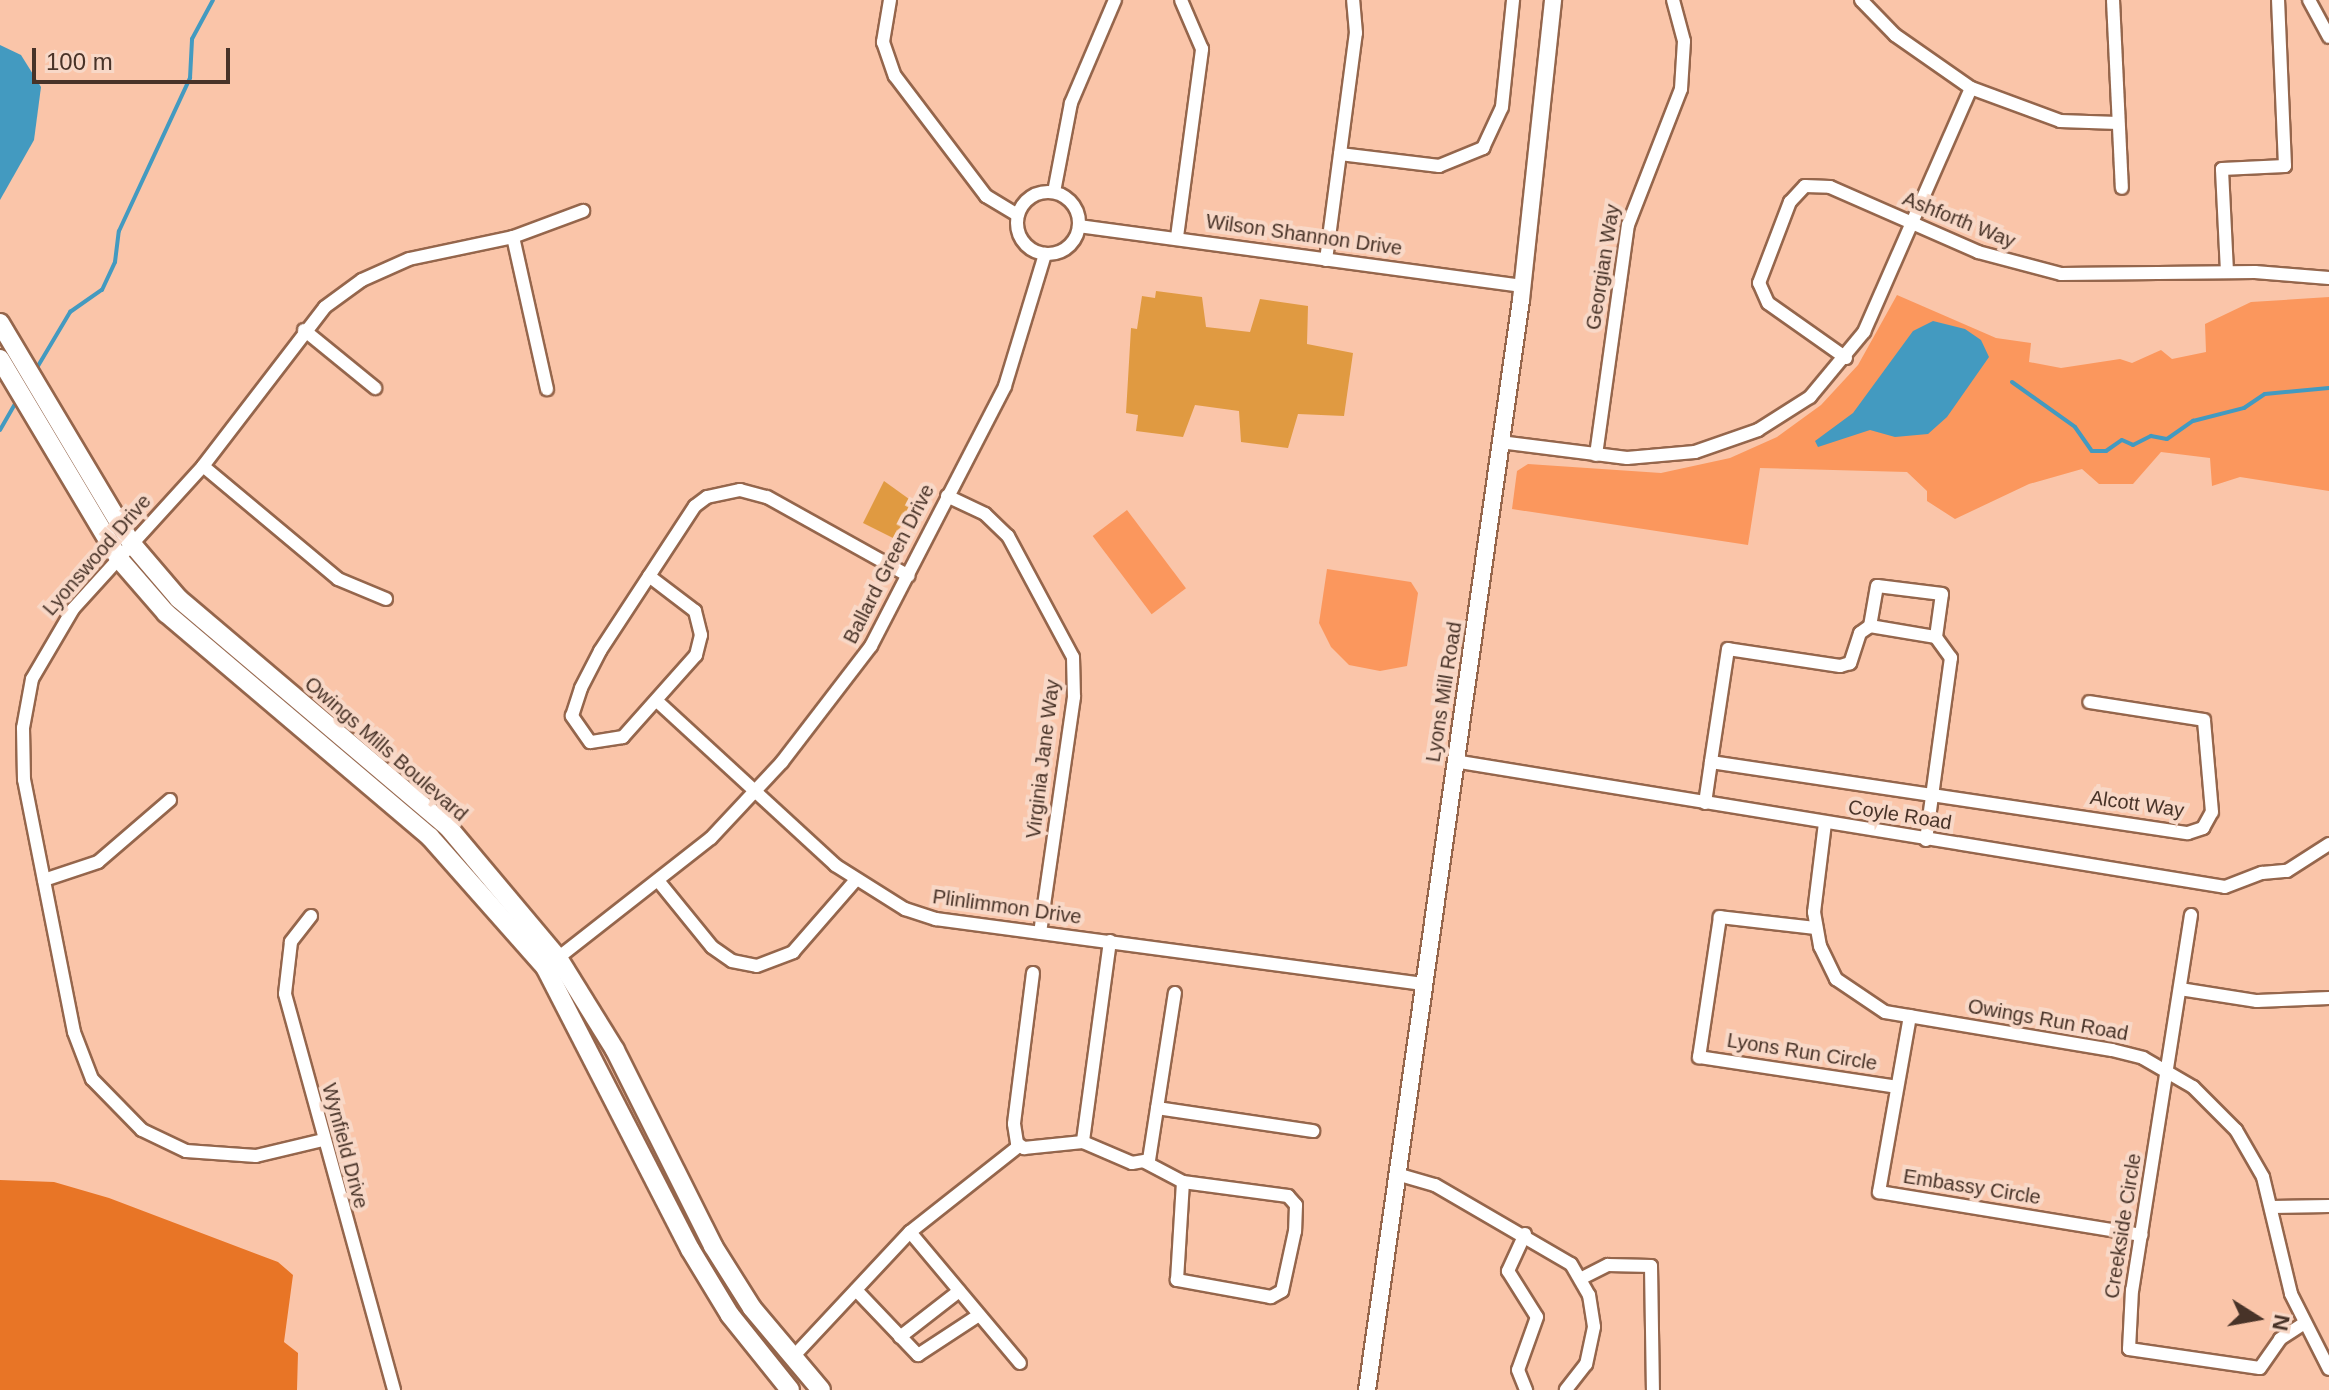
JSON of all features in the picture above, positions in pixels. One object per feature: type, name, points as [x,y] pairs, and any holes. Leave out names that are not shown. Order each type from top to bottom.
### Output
[{"type":"main road","name":"Lyons Mill Road","points":[[1367,1390],[1400,1175],[1454,761],[1522,286],[1553,0]]},
{"type":"main road","name":"Owings Mills Boulevard","points":[[0,323],[6,358],[38,424],[119,559],[205,651],[430,837],[551,962],[690,1249],[730,1315],[790,1390]]},
{"type":"main road","name":"Owings Mills Boulevard","points":[[6,358],[49,405],[132,544],[220,637],[448,827],[615,1050],[713,1246],[792,1358],[821,1390]]},
{"type":"street","points":[[890,0],[883,42],[895,76],[986,196],[1018,215]]},
{"type":"street","points":[[1054,192],[1071,103],[1115,0]]},
{"type":"street","points":[[1177,237],[1202,49],[1181,0]]},
{"type":"street","points":[[1326,260],[1356,33],[1353,0]]},
{"type":"street","points":[[1340,154],[1439,166],[1483,148],[1502,107],[1513,0]]},
{"type":"street","name":"Georgian Way","points":[[1596,455],[1628,225],[1681,89],[1684,41],[1673,0]]},
{"type":"street","points":[[1861,0],[1895,35],[1971,88],[2060,121],[2118,123]]},
{"type":"street","points":[[2113,0],[2122,188]]},
{"type":"street","points":[[2227,272],[2222,169],[2285,166],[2278,0]]},
{"type":"street","points":[[2309,0],[2329,37]]},
{"type":"street","points":[[1500,442],[1596,455],[1665,456],[1728,443],[1785,415],[1846,358],[1912,223],[1971,88]]},
{"type":"street","name":"Ashforth Way","points":[[1846,358],[1762,293],[1760,270],[1790,202],[1805,186],[1830,187],[2009,263],[2061,274],[2227,272],[2329,278]]},
{"type":"street","points":[[1054,192],[1074,204],[1079,226],[1068,247],[1045,254],[1020,236],[1018,215],[1032,196],[1054,192]]},
{"type":"street","name":"Lyonswood Drive","points":[[323,1140],[256,1156],[209,1155],[164,1143],[123,1115],[92,1079],[78,1045],[24,780],[26,703],[51,636],[203,466],[304,330],[342,294],[385,270],[434,252],[513,237],[583,211]]},
{"type":"street","name":"Wilson Shannon Drive","points":[[1079,226],[1522,286]]},
{"type":"street","points":[[513,237],[547,389]]},
{"type":"street","name":"Ballard Green Drive","points":[[551,962],[660,883],[755,790],[832,702],[909,576],[1017,358],[1045,254]]},
{"type":"street","points":[[304,330],[375,388]]},
{"type":"street","points":[[203,466],[338,579],[386,599]]},
{"type":"street","points":[[649,576],[689,603],[700,621],[696,655],[658,702],[608,743],[590,742],[573,722],[572,709],[593,663],[649,576],[695,506],[740,490],[767,497],[909,576]]},
{"type":"street","name":"Virginia Jane Way","points":[[947,496],[985,514],[1008,536],[1073,657],[1074,697],[1040,933]]},
{"type":"street","points":[[1870,626],[1877,586],[1942,594],[1936,637],[1951,658],[1926,840]]},
{"type":"street","points":[[1705,803],[1728,649],[1840,666],[1850,663],[1860,633],[1870,626],[1936,637]]},
{"type":"street","name":"Plinlimmon Drive","points":[[658,702],[855,881],[936,919],[1425,984]]},
{"type":"street","name":"Alcott Way","points":[[1933,795],[2188,833],[2203,828],[2212,812],[2204,720],[2089,702]]},
{"type":"street","name":"Coyle Road","points":[[1454,761],[2225,887],[2262,873],[2287,871],[2329,844]]},
{"type":"street","points":[[1711,762],[1933,795]]},
{"type":"street","points":[[44,880],[98,862],[170,800]]},
{"type":"street","name":"Owings Run Road","points":[[1825,823],[1816,928],[1827,963],[1849,991],[1885,1012],[2112,1050],[2167,1071],[2236,1130],[2272,1207],[2303,1324],[2329,1369]]},
{"type":"street","points":[[660,883],[712,947],[732,961],[757,966],[805,942],[855,881]]},
{"type":"street","name":"Creekside Circle","points":[[2191,915],[2127,1341],[2134,1352],[2198,1355],[2260,1368],[2280,1339],[2303,1324]]},
{"type":"street","name":"Wynfield Drive","points":[[311,916],[291,942],[285,994],[394,1390]]},
{"type":"street","name":"Lyons Run Circle","points":[[1816,928],[1720,917],[1699,1057],[1897,1087]]},
{"type":"street","points":[[1083,1142],[1110,941]]},
{"type":"street","points":[[1019,1146],[1014,1124],[1033,973]]},
{"type":"street","points":[[2180,989],[2257,1001],[2329,998]]},
{"type":"street","points":[[1145,1162],[1175,993]]},
{"type":"street","name":"Embassy Circle","points":[[1910,1016],[1879,1192],[2141,1235]]},
{"type":"street","points":[[1157,1108],[1313,1131]]},
{"type":"street","points":[[792,1358],[910,1232],[1019,1146],[1083,1142],[1145,1162],[1183,1182],[1288,1196],[1296,1205],[1295,1231],[1282,1291],[1271,1297],[1177,1280],[1183,1182]]},
{"type":"street","points":[[1400,1175],[1435,1185],[1558,1252],[1582,1278],[1593,1310],[1593,1343],[1586,1364],[1566,1390]]},
{"type":"street","points":[[2272,1207],[2329,1206]]},
{"type":"street","points":[[910,1232],[1020,1363]]},
{"type":"street","points":[[1525,1234],[1508,1271],[1537,1317],[1518,1370],[1526,1390]]},
{"type":"street","points":[[1582,1278],[1608,1265],[1651,1266],[1653,1390]]},
{"type":"street","points":[[856,1290],[900,1337],[923,1355],[979,1315]]},
{"type":"street","points":[[900,1337],[959,1291]]},
{"type":"shaded area","points":[[1897,295],[1996,338],[2031,343],[2029,362],[2061,368],[2120,359],[2132,363],[2161,350],[2172,359],[2206,352],[2205,324],[2251,302],[2329,297],[2329,491],[2240,477],[2212,486],[2210,458],[2161,452],[2133,484],[2099,484],[2082,469],[2029,484],[1955,519],[1927,501],[1927,491],[1907,472],[1760,468],[1748,545],[1512,509],[1517,471],[1528,464],[1661,473],[1730,458],[1777,437],[1821,405],[1858,365]]},
{"type":"shaded area","points":[[1127,510],[1186,588],[1152,614],[1093,536]]},
{"type":"shaded area","points":[[1327,569],[1411,582],[1418,593],[1407,666],[1380,671],[1349,665],[1331,647],[1319,623]]},
{"type":"shaded area","points":[[0,1180],[54,1182],[109,1198],[278,1262],[293,1275],[284,1342],[298,1353],[297,1390],[0,1390]]},
{"type":"water","points":[[0,45],[21,55],[41,87],[34,140],[0,200]]},
{"type":"water","points":[[1933,321],[1965,329],[1981,340],[1989,357],[1947,417],[1928,434],[1895,437],[1870,430],[1818,447],[1815,441],[1853,413],[1913,331]]},
{"type":"building","points":[[1156,291],[1202,297],[1206,327],[1250,332],[1260,299],[1308,306],[1307,344],[1353,353],[1344,416],[1298,414],[1288,448],[1241,442],[1239,411],[1195,405],[1183,437],[1136,431],[1138,415],[1126,413],[1131,328],[1137,329],[1142,296],[1155,298]]},
{"type":"building","points":[[884,481],[916,504],[893,538],[863,523]]},
{"type":"waterway","points":[[35,371],[70,312],[102,290],[115,262],[119,231],[190,78],[192,39],[213,0]]},
{"type":"waterway","points":[[2012,382],[2075,427],[2092,451],[2106,451],[2122,440],[2133,445],[2151,436],[2167,439],[2193,421],[2244,408],[2265,394],[2329,388]]},
{"type":"waterway","points":[[0,430],[18,399]]}]
